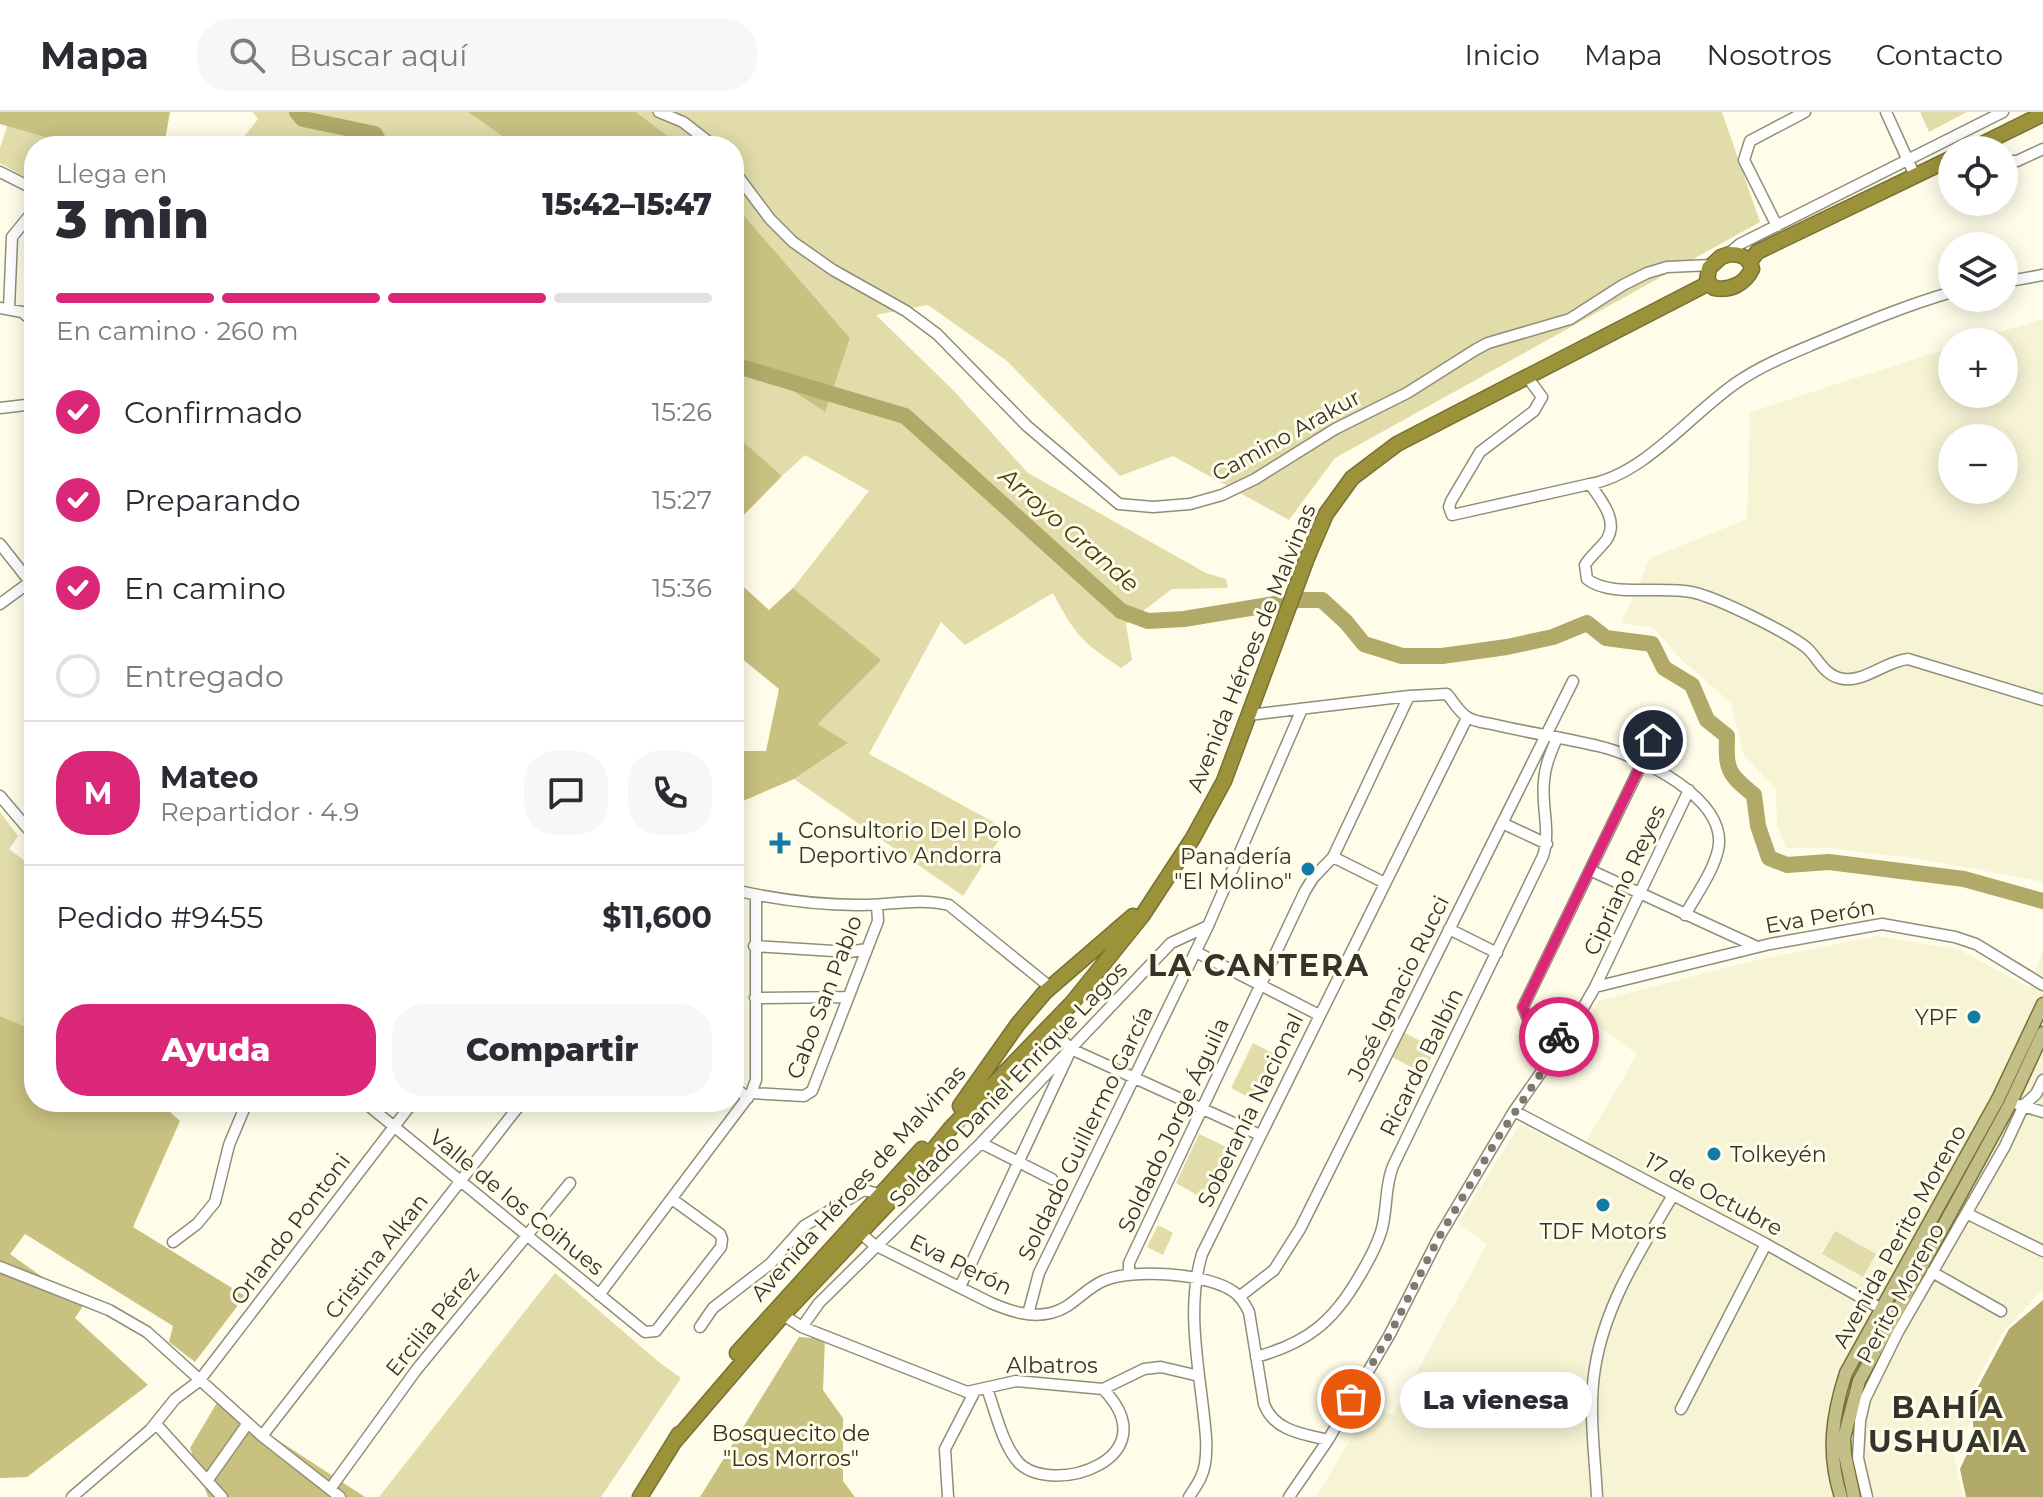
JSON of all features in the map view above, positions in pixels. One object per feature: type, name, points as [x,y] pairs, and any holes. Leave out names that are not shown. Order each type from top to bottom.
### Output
[{"type":"highway","points":[[2000,136],[2043,114]]},
{"type":"highway","name":"Avenida Héroes de Malvinas","points":[[641,1496],[675,1441],[780,1312],[950,1129],[1039,1040],[1142,916],[1209,811],[1249,715],[1307,558],[1334,501],[1362,468],[1397,444],[1709,283],[1719,289],[1733,287],[1750,274],[1750,262],[1757,252],[1938,165]]},
{"type":"highway","points":[[1709,283],[1707,275],[1712,265],[1727,255],[1738,254],[1750,262]]},
{"type":"highway","name":"Avenida Héroes de Malvinas","points":[[857,1230],[882,1195],[970,1094],[1032,1006],[1154,896]]},
{"type":"highway","points":[[1052,985],[1066,988],[1072,1003]]},
{"type":"highway","points":[[1018,1024],[1023,1036],[1039,1040]]},
{"type":"main road","name":"Avenida Perito Moreno","points":[[1841,1497],[1832,1459],[1833,1419],[1846,1373],[1882,1309],[2011,1103],[2043,1006]]},
{"type":"main road","name":"Avenida Perito Moreno","points":[[1854,1497],[1844,1438],[1848,1416],[1866,1365],[2011,1103],[2043,1033]]},
{"type":"street","points":[[659,112],[683,122],[701,136]]},
{"type":"street","points":[[1777,226],[1744,160],[1746,151],[1750,141],[1805,112]]},
{"type":"street","points":[[1886,112],[1915,176]]},
{"type":"street","points":[[1727,255],[1740,244],[2003,112]]},
{"type":"street","points":[[2018,161],[2043,149]]},
{"type":"street","points":[[0,172],[24,184]]},
{"type":"street","name":"Camino Arakur","points":[[744,184],[770,219],[793,242],[833,270],[906,311],[937,334],[1027,426],[1119,504],[1153,507],[1190,504],[1222,495],[1255,479],[1335,429],[1407,393],[1488,343],[1570,319],[1647,273],[1667,267],[1712,265]]},
{"type":"street","points":[[24,222],[12,237],[5,308],[24,314]]},
{"type":"street","points":[[2018,279],[2043,275]]},
{"type":"street","points":[[1528,378],[1542,397],[1540,403],[1534,411],[1480,452],[1451,501],[1450,512],[1456,516],[1616,477],[1724,391],[1758,369],[1894,310],[1938,296]]},
{"type":"street","points":[[0,408],[24,405]]},
{"type":"street","points":[[1590,484],[1607,512],[1611,531],[1585,565],[1587,579],[1592,584],[1621,590],[1677,589],[1707,596],[1794,640],[1838,678],[1851,679],[1895,660],[1908,659],[2043,700]]},
{"type":"street","points":[[0,544],[24,575]]},
{"type":"street","points":[[0,604],[24,590]]},
{"type":"street","name":"José Ignacio Rucci","points":[[1239,1297],[1274,1270],[1300,1229],[1573,681]]},
{"type":"street","points":[[1249,715],[1447,694],[1467,718],[1544,737],[1598,746],[1642,763],[1689,790],[1708,808],[1714,819],[1719,847],[1685,915]]},
{"type":"street","name":"Soldado Jorge Águila","points":[[1129,1274],[1129,1263],[1305,891],[1333,857],[1409,696]]},
{"type":"street","name":"Soldado Guillermo García","points":[[1028,1314],[1030,1297],[1039,1273],[1133,1075],[1196,952],[1302,709]]},
{"type":"street","name":"Soberanía Nacional","points":[[1189,1497],[1205,1465],[1206,1443],[1193,1314],[1194,1278],[1202,1254],[1467,718]]},
{"type":"street","points":[[1564,1039],[1528,1019],[1523,1007],[1664,718]]},
{"type":"street","name":"Ricardo Balbín","points":[[1256,1357],[1308,1337],[1329,1320],[1347,1298],[1375,1249],[1382,1232],[1388,1179],[1393,1166],[1547,844],[1543,783],[1547,762],[1557,738]]},
{"type":"street","name":"Cipriano Reyes","points":[[1289,1497],[1328,1440],[1390,1334],[1439,1237],[1514,1111],[1564,1039],[1595,987],[1689,790]]},
{"type":"street","points":[[0,796],[24,824]]},
{"type":"street","points":[[1502,823],[1547,844]]},
{"type":"street","points":[[1333,857],[1385,883]]},
{"type":"street","points":[[1592,871],[1756,947]]},
{"type":"street","points":[[744,892],[815,902],[877,905],[935,901],[949,905],[1034,976],[1052,985]]},
{"type":"street","points":[[744,1102],[756,1080],[756,895]]},
{"type":"street","name":"Cabo San Pablo","points":[[749,1095],[808,1095],[878,921],[877,905]]},
{"type":"street","name":"Eva Perón","points":[[1595,987],[1756,947],[1882,924],[1899,925],[1976,944],[2043,985]]},
{"type":"street","name":"Soldado Daniel Enrique Lagos","points":[[802,1327],[819,1303],[981,1143],[1171,943],[1208,926]]},
{"type":"street","points":[[1449,929],[1497,953]]},
{"type":"street","points":[[754,946],[850,952],[866,949]]},
{"type":"street","points":[[1196,952],[1319,1015]]},
{"type":"street","points":[[1032,1006],[1034,976]]},
{"type":"street","points":[[755,998],[847,997]]},
{"type":"street","points":[[1058,1019],[1061,1039],[1071,1049],[1260,1135]]},
{"type":"street","points":[[1039,1040],[1061,1039]]},
{"type":"street","points":[[960,1287],[1071,1049]]},
{"type":"street","name":"Perito Moreno","points":[[1867,1497],[1858,1458],[1865,1399],[1932,1272],[1968,1214],[2011,1103],[2036,1094],[2043,1080]]},
{"type":"street","points":[[744,1092],[749,1095]]},
{"type":"street","points":[[2011,1103],[2043,1112]]},
{"type":"street","name":"17 de Octubre","points":[[1514,1111],[1766,1244],[1894,1316]]},
{"type":"street","points":[[173,1242],[197,1224],[215,1202],[229,1145],[243,1112]]},
{"type":"street","name":"Valle de los Coihues","points":[[376,1112],[645,1332],[656,1331],[721,1247],[720,1234],[672,1199]]},
{"type":"street","name":"Orlando Pontoni","points":[[72,1497],[156,1424],[175,1399],[199,1381],[405,1112]]},
{"type":"street","name":"Cristina Alkan","points":[[262,1436],[514,1112]]},
{"type":"street","points":[[599,1295],[736,1112]]},
{"type":"street","points":[[981,1143],[1052,1179]]},
{"type":"street","name":"Ercilia Pérez","points":[[330,1489],[417,1369],[570,1183]]},
{"type":"street","points":[[700,1327],[713,1308],[770,1264],[804,1226],[864,1190],[882,1195]]},
{"type":"street","points":[[1597,1497],[1593,1385],[1601,1340],[1609,1313],[1627,1275],[1673,1195]]},
{"type":"street","points":[[1968,1214],[2043,1251]]},
{"type":"street","name":"Eva Perón","points":[[857,1230],[878,1246],[960,1287],[1008,1310],[1028,1314],[1047,1314],[1064,1309],[1104,1280],[1129,1274],[1214,1282],[1239,1297]]},
{"type":"street","points":[[1681,1409],[1766,1244]]},
{"type":"street","points":[[0,1267],[69,1292],[134,1324],[156,1339],[262,1436],[340,1497]]},
{"type":"street","points":[[1932,1272],[2001,1311]]},
{"type":"street","points":[[1239,1297],[1249,1312],[1268,1415],[1289,1430],[1328,1440]]},
{"type":"street","name":"Albatros","points":[[780,1312],[802,1327],[957,1389],[975,1391],[1016,1381],[1103,1389],[1144,1369],[1161,1367],[1199,1376]]},
{"type":"street","points":[[987,1389],[1011,1451],[1019,1463],[1028,1471],[1041,1475],[1073,1476],[1090,1472],[1109,1460],[1123,1441],[1123,1420],[1112,1398],[1103,1389]]},
{"type":"street","points":[[948,1497],[945,1449],[975,1391]]},
{"type":"street","points":[[207,1481],[248,1423]]},
{"type":"street","points":[[156,1424],[222,1497]]},
{"type":"shaded area","points":[[253,112],[468,112],[502,136],[245,136],[258,119]]},
{"type":"shaded area","points":[[636,112],[1722,112],[1760,222],[1335,458],[1289,520],[1173,456],[1120,476],[1007,361],[928,305],[876,315],[954,391],[1028,473],[1206,573],[1226,579],[1228,588],[1172,589],[1126,624],[1132,660],[1121,668],[1081,636],[1067,619],[1053,593],[965,645],[941,622],[869,754],[1006,829],[963,896],[794,779],[847,744],[818,724],[880,660],[793,588],[869,491],[805,455],[782,476],[744,444],[744,359],[824,411],[850,338],[744,216],[744,136],[668,136]]},
{"type":"shaded area","points":[[1920,112],[1967,112],[1929,132]]},
{"type":"shaded area","points":[[7,126],[41,136],[24,136],[24,176],[0,163],[0,148]]},
{"type":"shaded area","points":[[2043,319],[2043,882],[1928,860],[1829,848],[1786,848],[1777,826],[1776,789],[1743,754],[1731,703],[1682,660],[1652,627],[1621,623],[1650,558],[1747,519],[1750,412],[1938,352],[1938,408],[2018,408],[2018,328],[2014,328]]},
{"type":"shaded area","points":[[0,812],[18,836],[9,849],[24,860],[24,1026],[0,1016]]},
{"type":"shaded area","points":[[1877,936],[1958,949],[2028,987],[2043,950],[2043,1289],[2003,1332],[1971,1392],[1971,1421],[1954,1456],[1963,1497],[1316,1497],[1370,1406],[1393,1415],[1487,1244],[1458,1223],[1520,1124],[1579,1154],[1637,1054],[1589,1020],[1598,1001],[1756,960]]},
{"type":"shaded area","points":[[1403,1032],[1436,1049],[1423,1073],[1390,1056]]},
{"type":"shaded area","points":[[1253,1043],[1276,1055],[1254,1100],[1231,1088]]},
{"type":"shaded area","points":[[1199,1134],[1237,1152],[1213,1204],[1176,1183]]},
{"type":"shaded area","points":[[1158,1225],[1173,1233],[1163,1255],[1147,1247]]},
{"type":"shaded area","points":[[1835,1231],[1876,1254],[1863,1277],[1822,1254]]},
{"type":"shaded area","points":[[555,1273],[681,1378],[601,1497],[379,1497]]},
{"type":"shaded area","points":[[2043,1300],[2043,1497],[1966,1497],[1960,1469],[1974,1439],[1974,1394],[2009,1329]]},
{"type":"green space","points":[[0,112],[170,112],[166,136],[41,136],[0,124]]},
{"type":"green space","points":[[468,112],[636,112],[668,136],[502,136]]},
{"type":"green space","points":[[744,216],[850,338],[825,412],[744,359]]},
{"type":"green space","points":[[744,443],[782,476],[744,515]]},
{"type":"green space","points":[[744,587],[769,610],[793,588],[881,660],[818,724],[848,743],[794,779],[744,801],[744,751],[766,751],[779,689],[744,660]]},
{"type":"green space","points":[[0,1016],[24,1026],[24,1112],[170,1112],[180,1121],[133,1227],[245,1296],[195,1362],[169,1342],[173,1326],[25,1234],[10,1254],[83,1306],[75,1318],[148,1385],[27,1477],[0,1478]]},
{"type":"green space","name":"Bosquecito de \"Los Morros\"","points":[[799,1337],[825,1339],[823,1390],[843,1418],[843,1481],[855,1497],[700,1497]]},
{"type":"green space","points":[[218,1401],[365,1497],[208,1497],[190,1448]]},
{"type":"waterway","name":"Arroyo Grande","points":[[297,112],[303,119],[376,136]]},
{"type":"waterway","name":"Arroyo Grande","points":[[744,368],[905,416],[1121,611],[1148,621],[1184,619],[1298,600],[1322,600],[1364,644],[1402,656],[1442,656],[1507,647],[1553,637],[1587,623],[1606,638],[1652,644],[1664,668],[1692,685],[1707,720],[1727,736],[1730,770],[1754,795],[1758,826],[1769,858],[1787,865],[1829,862],[1964,879],[2043,901]]},
{"type":"way so far","points":[[1351,1399],[1390,1334],[1439,1237],[1514,1111],[1564,1039],[1559,1037]]},
{"type":"place","name":"Consultorio Del Polo Deportivo Andorra","points":[[780,843]]},
{"type":"place","name":"Panadería \"El Molino\"","points":[[1308,869]]},
{"type":"place","name":"YPF","points":[[1974,1017]]},
{"type":"place","name":"Tolkeyén","points":[[1714,1154]]},
{"type":"place","name":"TDF Motors","points":[[1603,1205]]},
{"type":"place","name":"La vienesa","points":[[1351,1399]]},
{"type":"district","name":"LA CANTERA","points":[[1259,966]]},
{"type":"district","name":"BAHÍA USHUAIA","points":[[1948,1425]]},
{"type":"route","points":[[1559,1037],[1528,1019],[1523,1007],[1592,871],[1653,740]]}]
